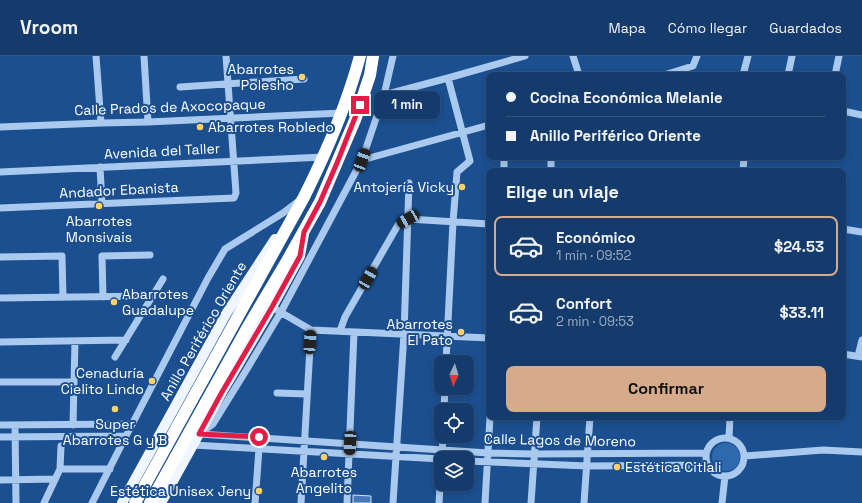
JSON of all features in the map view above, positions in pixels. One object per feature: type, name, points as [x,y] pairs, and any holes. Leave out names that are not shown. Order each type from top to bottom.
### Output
[{"type":"highway","name":"Anillo Periférico Oriente","points":[[134,503],[304,197],[324,157],[342,113],[360,56]]},
{"type":"highway","points":[[150,503],[223,371],[320,202],[355,120],[370,75],[374,56]]},
{"type":"highway","points":[[222,392],[223,371]]},
{"type":"main road","name":"Anillo Periférico Oriente","points":[[122,503],[226,314],[280,232],[292,219]]},
{"type":"main road","points":[[161,503],[222,392],[277,309],[300,256],[304,232]]},
{"type":"street","points":[[96,56],[101,122]]},
{"type":"street","points":[[144,56],[148,122]]},
{"type":"street","points":[[226,56],[233,161]]},
{"type":"street","points":[[199,434],[213,424],[247,370],[277,309],[362,160],[384,95],[393,56]]},
{"type":"street","points":[[384,95],[525,56]]},
{"type":"street","points":[[573,56],[578,72]]},
{"type":"street","points":[[674,72],[693,66],[698,56]]},
{"type":"street","points":[[744,72],[748,56]]},
{"type":"street","points":[[789,72],[792,56]]},
{"type":"street","points":[[836,72],[839,56]]},
{"type":"street","points":[[447,355],[457,172],[470,161],[448,78]]},
{"type":"street","points":[[180,87],[304,79]]},
{"type":"street","points":[[846,112],[862,115]]},
{"type":"street","name":"Calle Prados de Axocopaque","points":[[0,127],[342,113]]},
{"type":"street","points":[[362,160],[486,126]]},
{"type":"street","name":"Avenida del Taller","points":[[0,172],[324,157]]},
{"type":"street","name":"Andador Ebanista","points":[[0,208],[234,198],[236,193],[233,161]]},
{"type":"street","points":[[100,167],[102,204]]},
{"type":"street","points":[[393,503],[404,334],[409,183]]},
{"type":"street","name":"Anillo Periférico Oriente","points":[[92,503],[208,278],[225,249],[283,213],[304,197]]},
{"type":"street","points":[[340,331],[345,317],[398,225],[408,219],[486,224]]},
{"type":"street","points":[[846,229],[862,232]]},
{"type":"street","points":[[103,297],[102,256],[150,255]]},
{"type":"street","points":[[0,257],[62,256],[63,297]]},
{"type":"street","points":[[115,357],[163,279]]},
{"type":"street","points":[[0,298],[152,296]]},
{"type":"street","points":[[277,309],[311,330],[486,338]]},
{"type":"street","points":[[301,503],[311,330]]},
{"type":"street","points":[[347,503],[354,332]]},
{"type":"street","points":[[73,425],[76,340]]},
{"type":"street","points":[[0,342],[126,340]]},
{"type":"street","points":[[846,355],[860,357],[862,340]]},
{"type":"street","points":[[0,382],[74,382]]},
{"type":"street","points":[[277,393],[307,394]]},
{"type":"street","points":[[485,503],[490,420]]},
{"type":"street","points":[[531,503],[537,420]]},
{"type":"street","points":[[584,503],[588,466],[590,420]]},
{"type":"street","points":[[729,438],[730,420]]},
{"type":"street","points":[[0,425],[132,424]]},
{"type":"street","points":[[15,425],[16,503]]},
{"type":"street","name":"Calle Lagos de Moreno","points":[[199,434],[488,453],[706,454]]},
{"type":"street","points":[[0,437],[126,436]]},
{"type":"street","points":[[729,438],[740,444],[744,450],[745,456],[744,462],[737,473],[731,476],[725,476],[715,473],[708,465],[706,454],[708,448],[717,439],[729,438]]},
{"type":"street","points":[[442,443],[442,449]]},
{"type":"street","points":[[193,445],[259,450],[434,459]]},
{"type":"street","points":[[44,503],[60,469],[61,446]]},
{"type":"street","points":[[255,503],[259,450]]},
{"type":"street","points":[[745,456],[823,450],[862,452]]},
{"type":"street","name":"Calle Lagos de Moreno","points":[[474,461],[588,466],[708,465]]},
{"type":"street","points":[[60,469],[110,470]]},
{"type":"street","points":[[722,503],[725,476]]},
{"type":"street","points":[[0,480],[55,479]]},
{"type":"street","points":[[439,503],[440,491]]},
{"type":"shaded area","points":[[726,443],[736,447],[740,457],[736,467],[726,471],[716,467],[712,457],[716,447]]},
{"type":"building","points":[[353,495],[371,496],[371,503],[353,503]]},
{"type":"place","name":"Abarrotes Polesho","points":[[302,77]]},
{"type":"place","name":"Abarrotes Robledo","points":[[200,127]]},
{"type":"place","name":"Antojería Vicky","points":[[462,187]]},
{"type":"place","name":"Abarrotes Monsivais","points":[[99,206]]},
{"type":"place","name":"Abarrotes Guadalupe","points":[[114,302]]},
{"type":"place","name":"Abarrotes El Pato","points":[[461,332]]},
{"type":"place","name":"Cenaduría Cielito Lindo","points":[[152,381]]},
{"type":"place","name":"Super Abarrotes G y B","points":[[115,409]]},
{"type":"place","name":"Abarrotes Angelito","points":[[324,457]]},
{"type":"place","name":"Estética Citlali","points":[[617,467]]},
{"type":"place","name":"Estética Unisex Jeny","points":[[259,491]]},
{"type":"route","points":[[259,437],[199,434],[300,256],[304,232],[320,202],[360,105]]}]
